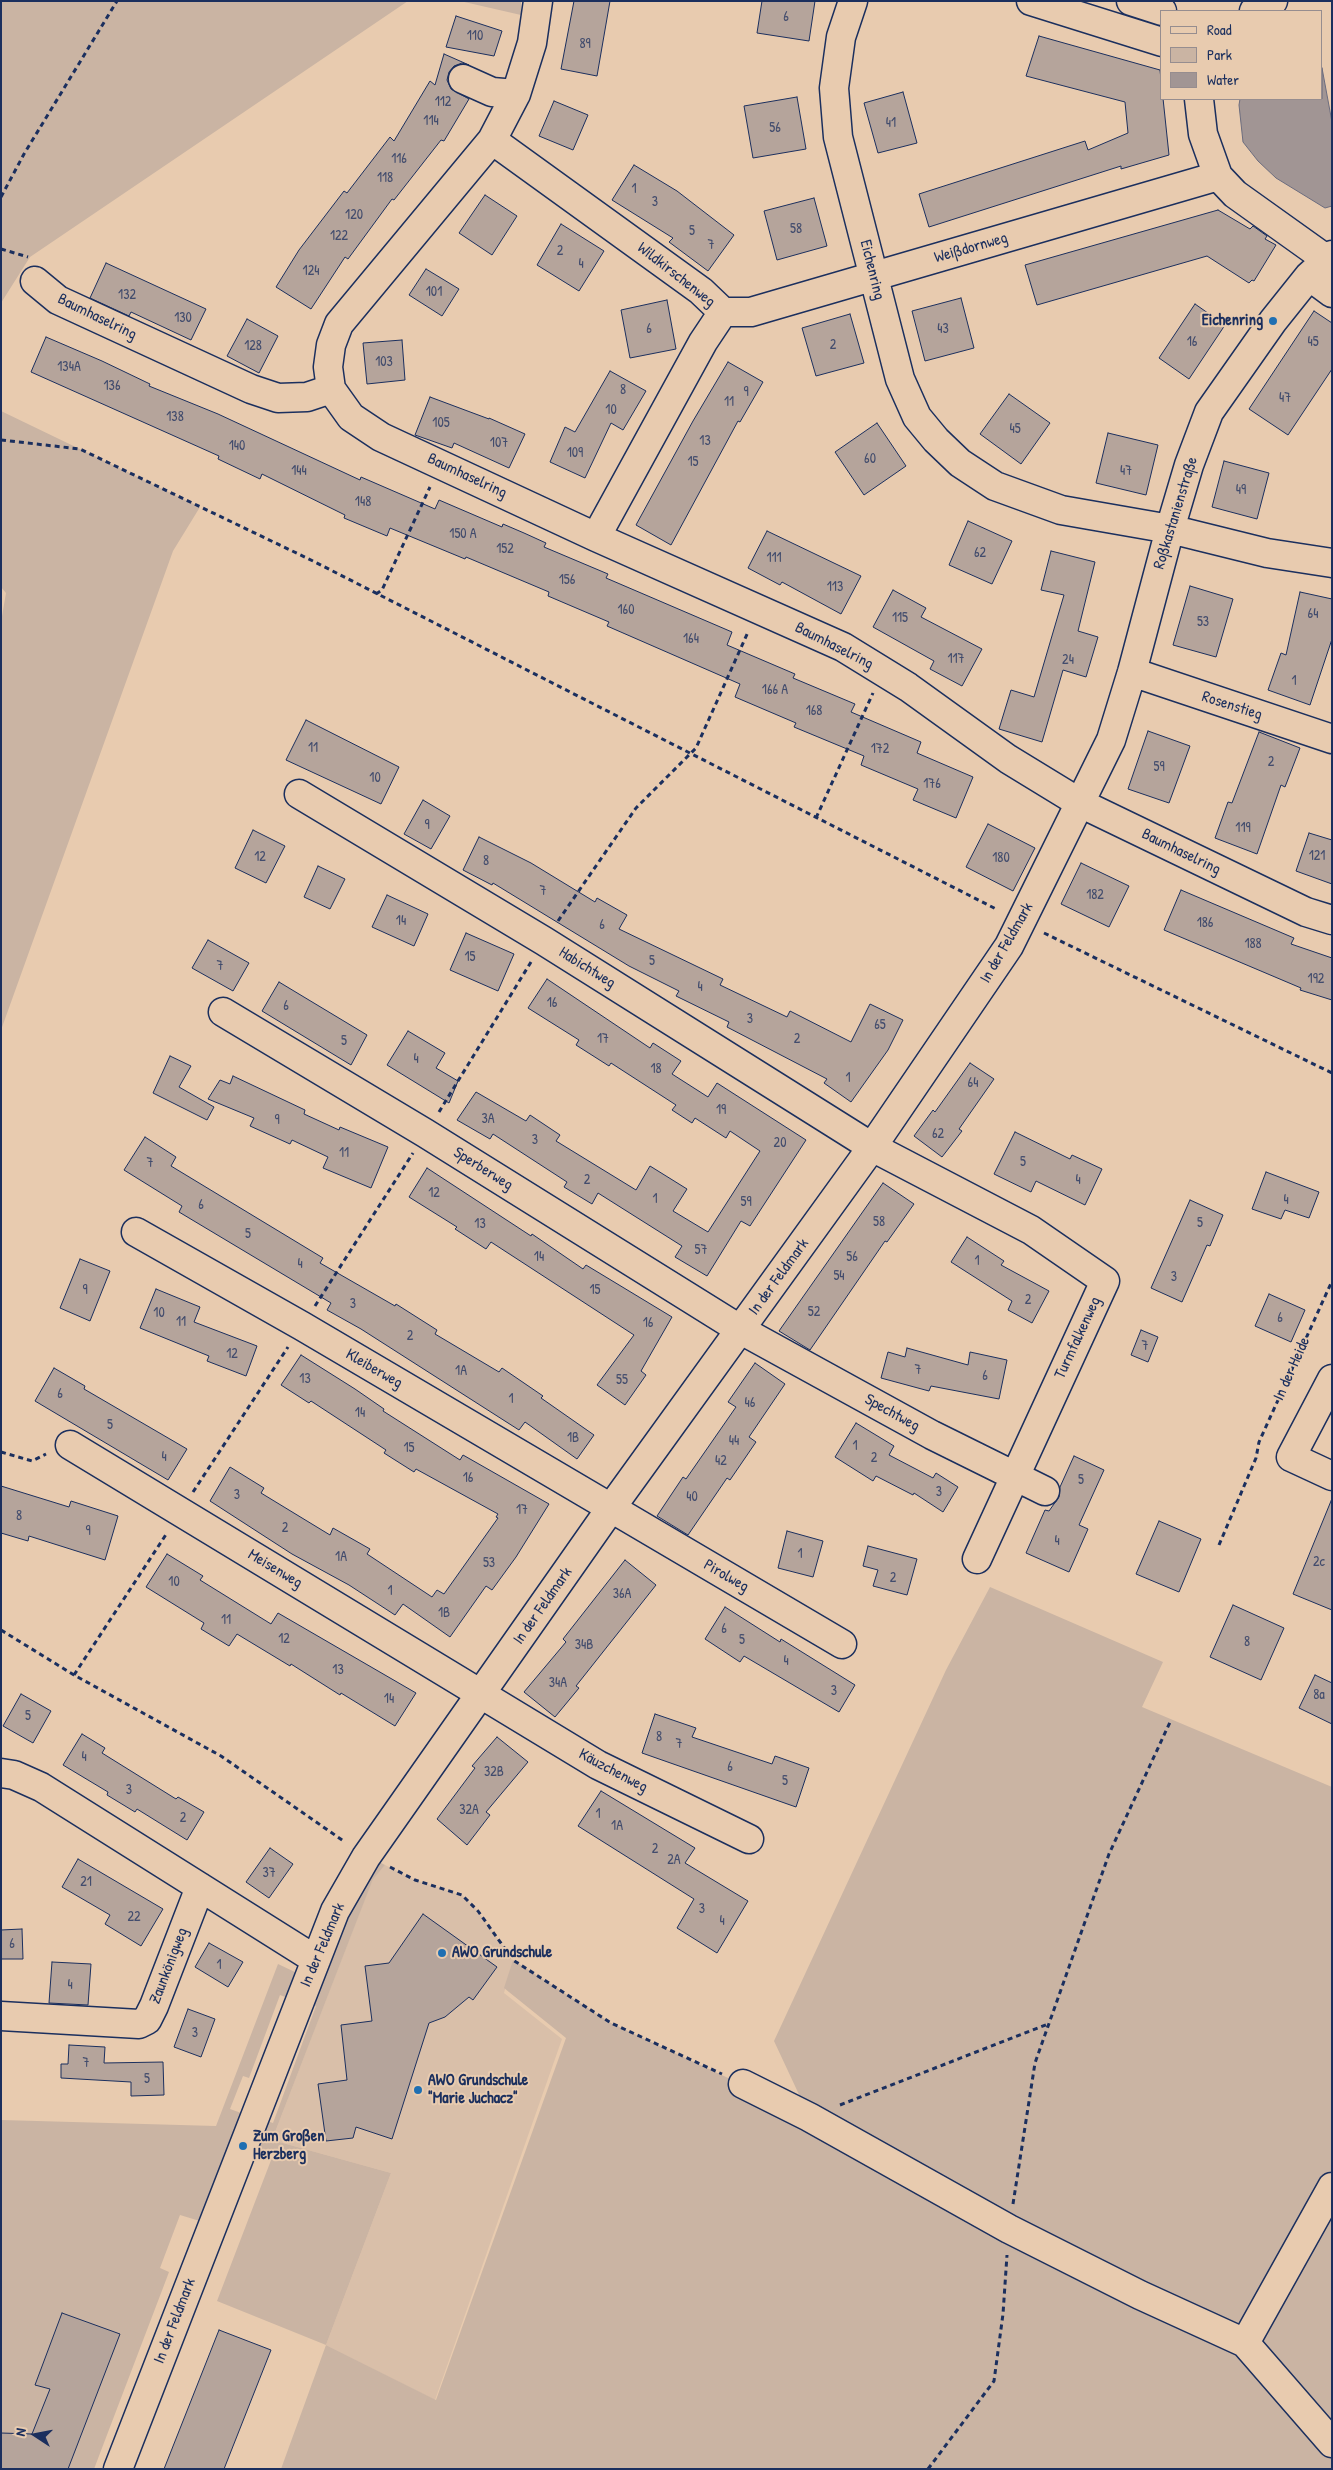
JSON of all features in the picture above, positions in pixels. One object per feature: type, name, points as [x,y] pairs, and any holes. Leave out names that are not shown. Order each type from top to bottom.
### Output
[{"type":"street","points":[[330,389],[328,367],[331,345],[339,324],[492,140],[516,94],[532,43],[538,1]]},
{"type":"street","name":"Eichenring","points":[[853,1],[841,37],[834,88],[838,137],[900,378],[917,417],[936,440],[960,463],[995,486],[1061,510],[1170,529],[1267,553],[1332,563]]},
{"type":"street","points":[[1031,1],[1160,41]]},
{"type":"street","points":[[1132,1],[1160,10]]},
{"type":"street","points":[[1256,10],[1273,1]]},
{"type":"street","points":[[463,79],[492,92],[516,94]]},
{"type":"street","points":[[1199,100],[1203,134],[1218,176],[1235,194],[1322,264],[1332,293]]},
{"type":"street","name":"Wildkirschenweg","points":[[492,140],[701,291],[723,312],[703,342],[596,537]]},
{"type":"street","name":"Weißdornweg","points":[[723,312],[751,312],[1218,176]]},
{"type":"street","name":"Roßkastanienstraße","points":[[1080,803],[1111,740],[1132,672],[1189,465],[1209,412],[1273,321],[1322,264]]},
{"type":"street","name":"Baumhaselring","points":[[35,280],[58,300],[251,389],[278,398],[307,397],[330,389],[351,417],[381,437],[596,537],[843,647],[883,671],[1008,759],[1080,803],[1288,903],[1332,920]]},
{"type":"street","name":"Rosenstieg","points":[[1132,672],[1332,739]]},
{"type":"street","name":"Habichtweg","points":[[298,794],[544,941],[872,1147]]},
{"type":"street","name":"In der Feldmark","points":[[118,2469],[335,1911],[366,1857],[611,1508],[872,1147],[993,971],[1022,922],[1080,803]]},
{"type":"street","name":"Sperberweg","points":[[223,1012],[425,1133],[741,1330]]},
{"type":"street","name":"Turmfalkenweg","points":[[872,1147],[1031,1230],[1105,1281],[978,1559]]},
{"type":"street","name":"Kleiberweg","points":[[136,1232],[302,1326],[611,1508]]},
{"type":"street","name":"Spechtweg","points":[[741,1330],[932,1435],[1045,1491]]},
{"type":"street","points":[[1332,1379],[1291,1457],[1332,1476]]},
{"type":"street","name":"Meisenweg","points":[[70,1444],[481,1693]]},
{"type":"street","name":"Pirolweg","points":[[611,1508],[842,1644]]},
{"type":"street","name":"Käuzchenweg","points":[[481,1693],[598,1765],[749,1839]]},
{"type":"street","points":[[1,1773],[14,1775],[41,1787],[316,1960]]},
{"type":"street","name":"Zaunkönigweg","points":[[1,2016],[139,2024],[147,2020],[200,1887]]},
{"type":"street","points":[[743,2084],[810,2117],[1008,2229],[1140,2295],[1245,2343],[1332,2443]]},
{"type":"street","points":[[1245,2343],[1332,2187]]},
{"type":"path","points":[[1,198],[24,154],[117,1]]},
{"type":"path","points":[[1,440],[80,449],[375,594],[1022,922],[1332,1073]]},
{"type":"path","points":[[375,594],[382,590],[441,464]]},
{"type":"path","points":[[74,1675],[302,1326],[544,941],[636,808],[696,748],[758,609]]},
{"type":"path","points":[[816,818],[883,671]]},
{"type":"path","name":"In der Heide","points":[[1219,1545],[1256,1458],[1259,1442],[1332,1281]]},
{"type":"path","points":[[1,1452],[32,1460],[70,1444]]},
{"type":"path","points":[[1,1630],[74,1675],[221,1756],[366,1857],[415,1880],[462,1895],[478,1911],[513,1960],[611,2023],[743,2084]]},
{"type":"path","points":[[928,2469],[994,2381],[1003,2314],[1008,2229],[1035,2064],[1109,1854],[1171,1720]]},
{"type":"path","points":[[810,2117],[1049,2024]]},
{"type":"shaded area","name":"AWO Grundschule \"Marie Juchacz\"","points":[[385,1865],[415,1880],[462,1895],[478,1911],[513,1960],[504,1993],[562,2039],[435,2400],[326,2345],[391,2173],[272,2140],[373,1878]]},
{"type":"green space","points":[[1,1],[408,1],[30,257],[1,303]]},
{"type":"green space","points":[[460,1],[521,1],[521,15]]},
{"type":"green space","points":[[1,411],[200,507],[173,551],[1,1030],[1,622],[6,593],[1,587]]},
{"type":"green space","points":[[990,1587],[1163,1662],[1142,1707],[1332,1787],[1332,2469],[281,2469],[326,2345],[436,2400],[566,2038],[504,1988],[513,1960],[611,2023],[809,2116],[774,2041],[946,1670]]},
{"type":"green space","points":[[377,1861],[385,1865],[373,1879],[272,2140],[391,2173],[326,2345],[217,2301],[273,2155],[253,2147],[264,2120],[273,2123],[316,2006],[308,2003],[343,1914]]},
{"type":"green space","points":[[278,1964],[297,1973],[288,1998],[280,1995],[249,2078],[243,2076],[230,2109],[244,2114],[203,2222],[180,2215],[160,2268],[169,2272],[94,2469],[1,2469],[1,2120],[216,2126]]},
{"type":"water","points":[[1323,73],[1332,122],[1332,206],[1325,208],[1276,178],[1258,161],[1243,142],[1240,100],[1323,100]]},
{"type":"building","points":[[574,1],[610,1],[597,76],[561,69]]},
{"type":"building","points":[[762,1],[815,1],[809,41],[757,33]]},
{"type":"building","points":[[456,16],[502,31],[494,56],[446,47]]},
{"type":"building","points":[[1039,36],[1160,70],[1160,100],[1163,100],[1169,155],[1121,169],[1121,166],[929,227],[919,194],[1085,141],[1088,150],[1128,133],[1125,102],[1026,76]]},
{"type":"building","points":[[444,54],[469,65],[462,63],[454,66],[449,72],[447,80],[451,89],[469,99],[444,141],[441,140],[394,200],[392,199],[348,259],[345,257],[311,309],[276,287],[299,250],[344,191],[347,193],[390,137],[394,141],[430,81],[435,85]]},
{"type":"building","points":[[903,92],[917,143],[878,153],[864,103]]},
{"type":"building","points":[[797,97],[806,149],[753,158],[744,106]]},
{"type":"building","points":[[554,101],[588,115],[573,150],[539,136]]},
{"type":"building","points":[[634,165],[677,191],[734,235],[708,271],[669,242],[673,238],[612,200]]},
{"type":"building","points":[[485,195],[517,216],[492,255],[459,233]]},
{"type":"building","points":[[814,198],[827,246],[777,260],[764,211]]},
{"type":"building","points":[[1218,210],[1250,229],[1253,226],[1267,236],[1265,239],[1276,245],[1254,281],[1252,280],[1249,283],[1207,256],[1037,305],[1025,265]]},
{"type":"building","points":[[561,224],[604,251],[579,291],[537,265]]},
{"type":"building","points":[[106,263],[206,309],[191,340],[131,312],[129,316],[90,298]]},
{"type":"building","points":[[426,269],[459,289],[442,316],[409,295]]},
{"type":"building","points":[[961,298],[974,348],[925,361],[912,311]]},
{"type":"building","points":[[667,300],[676,349],[630,358],[621,310]]},
{"type":"building","points":[[1195,304],[1225,325],[1189,379],[1159,358]]},
{"type":"building","points":[[1314,311],[1332,323],[1332,369],[1288,435],[1249,409]]},
{"type":"building","points":[[850,314],[864,363],[816,376],[802,328]]},
{"type":"building","points":[[247,319],[278,336],[259,373],[227,356]]},
{"type":"building","points":[[46,337],[102,361],[150,384],[149,386],[218,414],[360,480],[361,477],[435,509],[439,500],[502,527],[503,524],[524,533],[546,543],[544,547],[608,574],[606,578],[732,632],[727,645],[795,674],[793,678],[855,704],[851,712],[921,742],[917,753],[973,777],[956,818],[913,800],[918,789],[861,765],[864,756],[794,727],[796,723],[735,697],[740,684],[607,626],[609,622],[548,596],[549,592],[466,557],[465,559],[390,528],[387,536],[344,518],[345,515],[262,474],[260,479],[218,459],[219,456],[31,372]]},
{"type":"building","points":[[402,340],[405,380],[367,384],[363,343]]},
{"type":"building","points":[[728,362],[763,382],[740,422],[738,421],[671,545],[636,525]]},
{"type":"building","points":[[610,371],[646,391],[623,430],[611,423],[585,478],[550,462],[565,427],[575,432]]},
{"type":"building","points":[[1009,394],[1050,423],[1021,464],[980,434]]},
{"type":"building","points":[[430,397],[489,418],[525,434],[509,468],[454,443],[452,448],[415,435]]},
{"type":"building","points":[[877,423],[906,466],[864,495],[835,452]]},
{"type":"building","points":[[1108,433],[1158,445],[1146,495],[1096,483]]},
{"type":"building","points":[[1224,461],[1269,473],[1257,519],[1212,507]]},
{"type":"building","points":[[968,521],[1012,541],[992,584],[949,565]]},
{"type":"building","points":[[767,531],[861,576],[841,614],[782,582],[780,585],[748,568]]},
{"type":"building","points":[[1051,551],[1095,562],[1078,631],[1098,637],[1086,677],[1063,670],[1042,742],[999,729],[1011,690],[1034,697],[1064,595],[1041,590]]},
{"type":"building","points":[[1190,586],[1233,599],[1216,657],[1173,645]]},
{"type":"building","points":[[893,590],[926,608],[921,617],[982,649],[962,686],[930,669],[934,661],[873,627]]},
{"type":"building","points":[[1300,592],[1332,599],[1332,639],[1310,705],[1268,690],[1281,653],[1286,655]]},
{"type":"building","points":[[306,720],[399,767],[381,804],[286,760]]},
{"type":"building","points":[[1148,731],[1190,746],[1169,803],[1128,789]]},
{"type":"building","points":[[1259,732],[1300,748],[1285,787],[1281,785],[1257,854],[1215,838],[1228,802],[1232,803]]},
{"type":"building","points":[[423,800],[450,816],[431,849],[404,834]]},
{"type":"building","points":[[988,824],[1035,848],[1013,891],[966,867]]},
{"type":"building","points":[[253,830],[285,846],[266,883],[235,868]]},
{"type":"building","points":[[1309,833],[1332,840],[1332,884],[1296,871]]},
{"type":"building","points":[[479,837],[531,863],[595,902],[597,898],[627,915],[619,929],[723,979],[720,985],[787,1017],[790,1011],[851,1042],[870,1004],[903,1020],[888,1050],[851,1102],[824,1083],[827,1079],[727,1027],[729,1022],[676,996],[679,991],[629,966],[493,883],[492,885],[463,870]]},
{"type":"building","points":[[1081,863],[1129,886],[1109,927],[1061,904]]},
{"type":"building","points":[[318,866],[345,879],[330,909],[304,897]]},
{"type":"building","points":[[1181,890],[1294,938],[1291,944],[1332,958],[1332,1000],[1300,990],[1301,988],[1164,930]]},
{"type":"building","points":[[387,895],[428,914],[414,946],[372,927]]},
{"type":"building","points":[[466,933],[514,954],[498,991],[450,970]]},
{"type":"building","points":[[208,940],[249,963],[233,991],[192,968]]},
{"type":"building","points":[[547,979],[650,1048],[653,1043],[681,1061],[672,1074],[708,1097],[717,1083],[806,1140],[750,1226],[741,1221],[707,1276],[675,1257],[682,1246],[598,1193],[592,1204],[564,1187],[567,1182],[493,1134],[490,1139],[457,1120],[476,1092],[526,1121],[530,1115],[560,1135],[556,1141],[636,1190],[650,1166],[687,1189],[673,1211],[708,1232],[760,1151],[730,1131],[726,1138],[695,1118],[692,1123],[672,1110],[676,1105],[611,1063],[609,1066],[576,1045],[579,1040],[528,1008]]},
{"type":"building","points":[[279,982],[367,1035],[351,1065],[262,1011]]},
{"type":"building","points":[[408,1031],[445,1053],[436,1068],[458,1081],[449,1103],[387,1065]]},
{"type":"building","points":[[170,1056],[191,1066],[179,1087],[214,1107],[207,1120],[153,1093]]},
{"type":"building","points":[[970,1063],[994,1079],[959,1129],[962,1131],[942,1157],[914,1136],[933,1110],[935,1112]]},
{"type":"building","points":[[233,1076],[305,1110],[304,1114],[339,1130],[340,1127],[388,1147],[371,1188],[323,1168],[328,1157],[292,1140],[290,1144],[250,1126],[254,1118],[208,1099],[220,1080],[230,1084]]},
{"type":"building","points":[[1015,1132],[1070,1159],[1072,1155],[1102,1169],[1085,1205],[1036,1181],[1031,1192],[994,1174]]},
{"type":"building","points":[[145,1137],[176,1157],[171,1166],[323,1258],[320,1263],[395,1306],[396,1304],[437,1330],[435,1334],[499,1372],[502,1368],[543,1396],[541,1398],[594,1435],[577,1459],[525,1422],[519,1430],[361,1329],[327,1310],[331,1303],[179,1212],[182,1206],[124,1170]]},
{"type":"building","points":[[427,1168],[531,1236],[532,1234],[583,1269],[586,1265],[672,1317],[641,1371],[646,1375],[625,1405],[597,1385],[634,1335],[491,1242],[486,1249],[455,1229],[457,1227],[409,1197]]},
{"type":"building","points":[[1266,1172],[1319,1192],[1309,1218],[1285,1210],[1281,1219],[1252,1209]]},
{"type":"building","points":[[883,1183],[914,1204],[887,1242],[885,1241],[810,1350],[779,1331]]},
{"type":"building","points":[[1190,1200],[1223,1215],[1210,1246],[1207,1245],[1182,1302],[1151,1288]]},
{"type":"building","points":[[967,1237],[1004,1261],[1001,1265],[1049,1291],[1032,1323],[1008,1310],[1012,1301],[951,1262]]},
{"type":"building","points":[[80,1259],[110,1271],[90,1321],[60,1308]]},
{"type":"building","points":[[156,1289],[200,1307],[194,1322],[257,1346],[246,1376],[207,1361],[209,1356],[140,1328]]},
{"type":"building","points":[[1269,1294],[1305,1310],[1291,1342],[1255,1326]]},
{"type":"building","points":[[1141,1330],[1158,1337],[1148,1362],[1131,1355]]},
{"type":"building","points":[[907,1348],[968,1365],[970,1352],[1007,1360],[999,1399],[931,1386],[929,1391],[881,1378],[888,1352],[905,1357]]},
{"type":"building","points":[[301,1355],[355,1389],[384,1409],[383,1411],[460,1460],[463,1455],[549,1504],[516,1557],[492,1590],[486,1586],[450,1637],[403,1604],[395,1615],[349,1585],[292,1554],[210,1501],[230,1467],[264,1488],[261,1493],[330,1535],[333,1528],[370,1549],[367,1554],[432,1597],[437,1590],[444,1594],[498,1518],[496,1517],[498,1514],[416,1469],[414,1472],[384,1453],[386,1450],[311,1401],[309,1403],[281,1385]]},
{"type":"building","points":[[755,1363],[785,1384],[749,1437],[756,1442],[730,1480],[727,1478],[688,1535],[657,1516],[683,1477],[686,1479],[736,1407],[728,1402]]},
{"type":"building","points":[[54,1368],[85,1386],[84,1389],[187,1449],[168,1480],[35,1401]]},
{"type":"building","points":[[856,1423],[894,1446],[889,1455],[933,1478],[936,1473],[958,1487],[943,1512],[914,1493],[913,1495],[876,1476],[873,1481],[835,1457]]},
{"type":"building","points":[[1074,1456],[1104,1470],[1079,1525],[1088,1529],[1069,1572],[1026,1553],[1045,1510],[1049,1511],[1059,1497],[1060,1487]]},
{"type":"building","points":[[1,1486],[69,1507],[71,1501],[118,1516],[105,1560],[29,1536],[28,1541],[1,1533]]},
{"type":"building","points":[[1332,1502],[1332,1610],[1293,1594]]},
{"type":"building","points":[[1159,1521],[1201,1539],[1179,1592],[1136,1574]]},
{"type":"building","points":[[787,1531],[823,1541],[813,1577],[778,1568]]},
{"type":"building","points":[[868,1546],[917,1559],[907,1595],[873,1586],[878,1570],[863,1566]]},
{"type":"building","points":[[167,1554],[203,1576],[200,1580],[271,1624],[278,1613],[416,1693],[395,1726],[237,1634],[229,1646],[201,1629],[204,1623],[146,1587]]},
{"type":"building","points":[[625,1560],[656,1585],[576,1686],[579,1688],[555,1717],[524,1692],[566,1642],[563,1639]]},
{"type":"building","points":[[1233,1605],[1284,1628],[1261,1680],[1210,1657]]},
{"type":"building","points":[[725,1607],[780,1642],[781,1639],[855,1685],[839,1712],[744,1656],[740,1662],[705,1639]]},
{"type":"building","points":[[1315,1675],[1332,1683],[1332,1724],[1299,1708]]},
{"type":"building","points":[[21,1694],[51,1711],[33,1743],[3,1726]]},
{"type":"building","points":[[655,1714],[696,1728],[692,1737],[772,1764],[775,1756],[809,1768],[796,1807],[642,1753]]},
{"type":"building","points":[[82,1734],[105,1748],[102,1753],[176,1799],[178,1797],[204,1812],[187,1840],[137,1809],[135,1812],[107,1795],[108,1792],[63,1765]]},
{"type":"building","points":[[497,1737],[528,1762],[486,1812],[490,1815],[467,1845],[437,1819],[475,1768],[472,1766]]},
{"type":"building","points":[[601,1791],[695,1848],[685,1863],[748,1901],[717,1953],[677,1928],[694,1899],[578,1826]]},
{"type":"building","points":[[270,1848],[293,1864],[269,1898],[246,1882]]},
{"type":"building","points":[[78,1859],[163,1909],[141,1946],[105,1924],[110,1915],[62,1887]]},
{"type":"building","points":[[423,1914],[497,1967],[473,2000],[469,1997],[445,2017],[429,2023],[392,2139],[356,2127],[353,2138],[326,2141],[318,2084],[347,2080],[341,2025],[372,2021],[365,1966],[389,1963]]},
{"type":"building","points":[[22,1929],[23,1959],[1,1959],[1,1930]]},
{"type":"building","points":[[209,1943],[243,1962],[228,1987],[195,1967]]},
{"type":"building","points":[[52,1962],[91,1964],[88,2005],[49,2003]]},
{"type":"building","points":[[188,2009],[215,2019],[201,2057],[174,2047]]},
{"type":"building","points":[[69,2045],[105,2047],[104,2063],[163,2062],[164,2095],[131,2096],[131,2082],[61,2078],[61,2064],[68,2064]]},
{"type":"building","points":[[62,2313],[120,2334],[68,2469],[1,2469],[1,2433],[32,2434],[50,2389],[35,2385]]},
{"type":"building","points":[[219,2330],[271,2350],[224,2469],[164,2469]]},
{"type":"place","name":"Eichenring","points":[[1273,321]]},
{"type":"place","name":"AWO Grundschule","points":[[442,1953]]},
{"type":"place","name":"AWO Grundschule \"Marie Juchacz\"","points":[[418,2090]]},
{"type":"place","name":"Zum Großen Herzberg","points":[[243,2146]]}]
